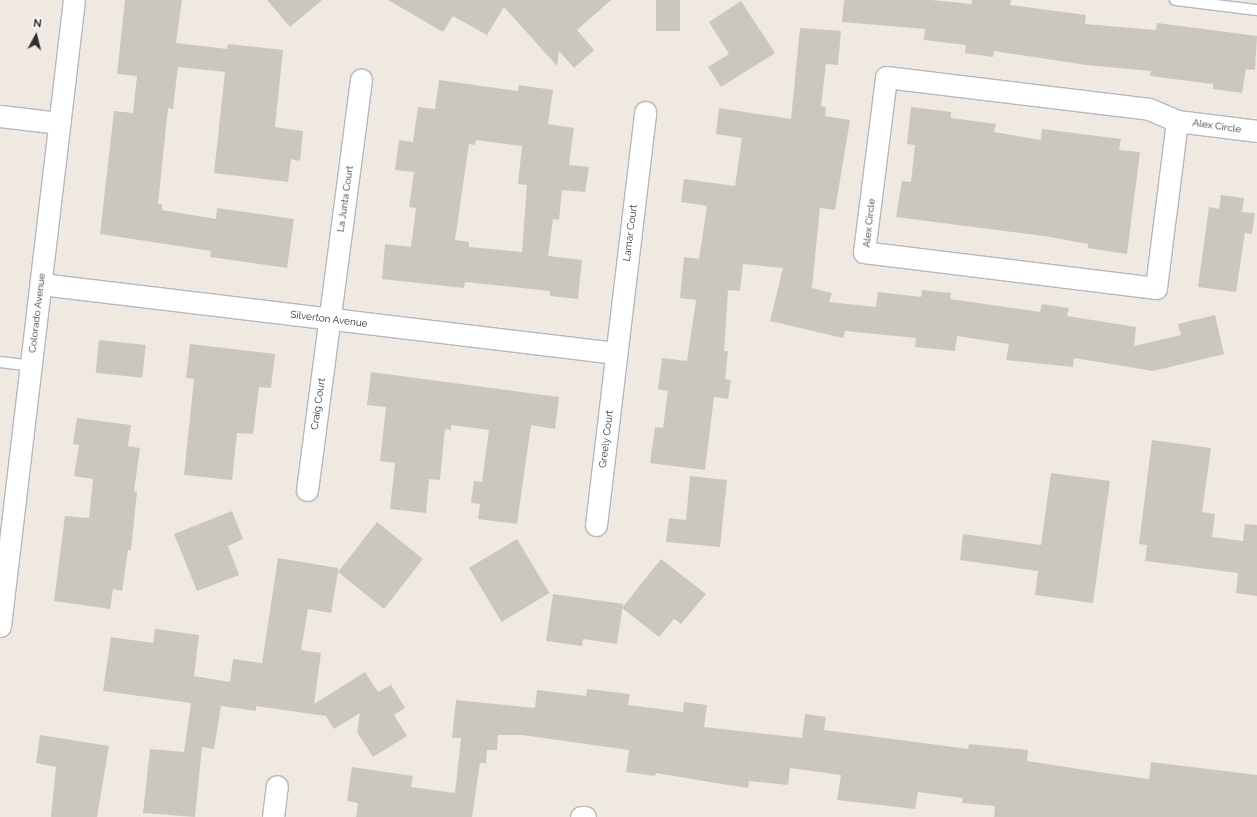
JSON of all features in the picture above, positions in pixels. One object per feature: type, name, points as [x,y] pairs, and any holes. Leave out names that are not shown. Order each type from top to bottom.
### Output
[{"type":"street","name":"Colorado Avenue","points":[[0,626],[1,605],[41,284],[74,0]]},
{"type":"street","name":"Alex Circle","points":[[1177,121],[1156,288],[864,252],[886,77],[1149,109],[1177,121],[1257,131]]},
{"type":"street","name":"La Junta Court","points":[[330,319],[361,80]]},
{"type":"street","name":"Lamar Court","points":[[616,353],[645,112]]},
{"type":"street","points":[[0,116],[60,123]]},
{"type":"street","name":"Silverton Avenue","points":[[41,284],[616,353]]},
{"type":"street","name":"Craig Court","points":[[307,490],[330,319]]},
{"type":"street","name":"Greely Court","points":[[596,525],[616,353]]},
{"type":"street","points":[[273,817],[277,786]]},
{"type":"street","points":[[580,817],[585,817]]},
{"type":"lane","points":[[1175,0],[1257,10]]},
{"type":"lane","points":[[0,362],[31,366]]},
{"type":"building","points":[[125,0],[182,0],[176,43],[227,49],[228,44],[283,50],[275,127],[303,131],[300,161],[291,159],[288,182],[214,173],[225,72],[178,67],[173,109],[168,108],[158,204],[162,204],[162,210],[216,219],[217,208],[294,219],[287,268],[210,257],[211,251],[100,234],[114,111],[133,113],[137,76],[117,74]]},
{"type":"building","points":[[267,0],[322,0],[290,27]]},
{"type":"building","points":[[388,0],[611,0],[577,30],[594,50],[574,68],[559,51],[557,66],[504,7],[487,35],[453,16],[443,32]]},
{"type":"building","points":[[656,0],[680,0],[680,31],[656,31]]},
{"type":"building","points":[[844,0],[931,0],[972,4],[972,0],[1011,0],[1010,5],[1086,15],[1085,24],[1156,30],[1157,23],[1257,36],[1255,70],[1246,69],[1242,93],[1213,89],[1213,84],[1150,76],[1151,71],[1086,65],[994,51],[993,57],[965,53],[966,45],[924,40],[925,29],[842,22]]},
{"type":"building","points":[[741,1],[775,53],[721,87],[708,67],[729,54],[709,22]]},
{"type":"building","points":[[800,28],[841,31],[838,65],[826,64],[821,106],[826,107],[825,116],[850,120],[835,210],[820,208],[812,288],[832,293],[829,302],[876,307],[878,292],[921,297],[922,290],[951,293],[950,299],[1040,312],[1042,304],[1069,308],[1067,316],[1136,327],[1134,346],[1181,335],[1178,324],[1215,315],[1224,354],[1153,371],[1074,358],[1073,367],[1006,360],[1009,344],[957,336],[955,351],[915,347],[916,338],[845,331],[843,338],[770,321],[783,268],[743,264],[740,291],[728,290],[724,351],[728,351],[725,379],[731,380],[728,399],[714,397],[705,470],[650,463],[655,427],[663,428],[668,391],[658,389],[662,358],[687,361],[696,300],[680,298],[684,257],[699,259],[707,206],[681,202],[684,179],[735,186],[742,138],[716,134],[719,108],[791,119]]},
{"type":"building","points":[[439,80],[518,91],[519,85],[553,90],[548,124],[574,128],[569,165],[589,167],[585,192],[562,190],[559,220],[553,219],[548,256],[582,260],[578,299],[550,296],[550,291],[465,282],[464,288],[382,279],[385,244],[411,247],[416,208],[409,207],[414,172],[395,170],[399,140],[413,142],[418,107],[435,109]],"holes":[[[476,140],[522,146],[518,184],[527,185],[522,252],[469,247],[469,242],[455,240],[469,144],[475,145]]]},
{"type":"building","points":[[911,107],[951,112],[951,118],[996,124],[994,132],[1041,140],[1042,129],[1121,139],[1119,150],[1140,152],[1127,254],[1088,248],[1088,244],[1044,236],[896,217],[902,181],[911,182],[915,145],[907,144]]},
{"type":"building","points":[[1221,195],[1244,198],[1242,212],[1255,213],[1252,234],[1245,233],[1236,292],[1198,287],[1209,207],[1219,209]]},
{"type":"building","points":[[99,340],[146,345],[142,378],[96,373]]},
{"type":"building","points":[[190,344],[275,354],[271,388],[259,387],[253,434],[237,433],[232,480],[184,475],[194,379],[186,378]]},
{"type":"building","points":[[371,372],[559,397],[555,429],[531,425],[517,524],[478,519],[480,504],[471,503],[474,481],[482,482],[489,430],[451,425],[451,430],[445,429],[440,480],[429,479],[426,513],[390,509],[395,463],[380,461],[386,407],[367,405]]},
{"type":"building","points":[[77,418],[131,425],[128,446],[140,448],[134,491],[137,492],[131,550],[128,550],[122,591],[113,589],[110,609],[54,601],[65,516],[89,518],[93,479],[74,476],[79,445],[73,444]]},
{"type":"building","points":[[1152,440],[1211,448],[1202,512],[1215,514],[1212,537],[1243,541],[1245,524],[1257,525],[1257,596],[1236,593],[1238,573],[1145,561],[1147,545],[1139,544]]},
{"type":"building","points":[[1051,473],[1110,481],[1093,603],[1035,595],[1038,571],[960,560],[963,534],[1041,545]]},
{"type":"building","points":[[690,476],[727,480],[720,547],[666,542],[669,518],[686,520]]},
{"type":"building","points":[[232,511],[243,539],[228,546],[239,575],[197,591],[174,534]]},
{"type":"building","points":[[377,522],[423,559],[384,609],[338,572]]},
{"type":"building","points":[[517,539],[549,593],[501,622],[469,568]]},
{"type":"building","points":[[278,558],[338,568],[331,613],[308,609],[301,650],[321,653],[314,704],[365,672],[378,692],[391,685],[405,708],[394,715],[407,736],[373,757],[357,732],[360,713],[334,729],[326,716],[256,706],[256,711],[221,706],[214,749],[202,747],[195,817],[143,813],[150,749],[184,752],[191,703],[103,691],[111,637],[153,643],[155,629],[199,635],[194,676],[230,682],[233,659],[262,663]]},
{"type":"building","points":[[661,559],[706,594],[681,624],[674,619],[659,637],[622,608]]},
{"type":"building","points":[[553,594],[623,604],[617,644],[583,639],[582,646],[546,641]]},
{"type":"building","points":[[587,689],[630,694],[628,705],[683,712],[684,702],[707,705],[704,727],[802,738],[805,714],[826,717],[824,730],[968,749],[969,744],[1028,750],[1027,761],[1149,779],[1151,762],[1257,775],[1257,817],[994,817],[995,806],[962,803],[963,798],[918,792],[915,809],[837,800],[841,775],[790,768],[788,785],[749,781],[748,788],[656,773],[655,776],[626,772],[629,750],[522,735],[498,735],[497,750],[487,750],[486,763],[480,763],[472,817],[356,817],[358,803],[347,801],[352,767],[413,776],[411,787],[455,793],[461,738],[452,738],[456,700],[535,708],[537,690],[586,696]]},
{"type":"building","points":[[40,735],[109,746],[97,817],[51,817],[56,767],[36,763]]}]
